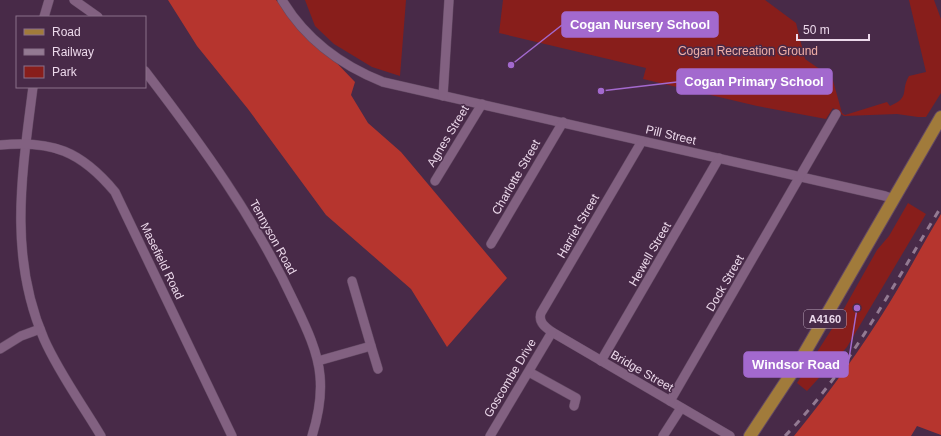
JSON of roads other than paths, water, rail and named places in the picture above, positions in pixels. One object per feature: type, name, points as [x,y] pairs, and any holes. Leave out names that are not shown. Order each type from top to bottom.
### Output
[{"type":"main road","name":"A4160","points":[[750,436],[801,359],[941,118]]},
{"type":"street","points":[[44,16],[49,0]]},
{"type":"street","points":[[74,0],[97,16]]},
{"type":"street","name":"Pill Street","points":[[282,0],[295,20],[314,41],[348,66],[383,82],[894,199]]},
{"type":"street","points":[[443,96],[449,0]]},
{"type":"street","name":"Tennyson Road","points":[[146,72],[206,153],[253,222],[287,287],[308,334],[318,361],[321,393],[312,436]]},
{"type":"street","points":[[33,88],[21,192],[20,230],[25,269],[40,329],[58,367],[101,436]]},
{"type":"street","name":"Agnes Street","points":[[435,181],[482,104]]},
{"type":"street","name":"Dock Street","points":[[670,401],[836,114]]},
{"type":"street","name":"Charlotte Street","points":[[491,244],[563,122]]},
{"type":"street","name":"Harriet Street","points":[[543,325],[540,316],[541,312],[642,141]]},
{"type":"street","name":"Masefield Road","points":[[0,145],[26,142],[63,150],[75,155],[98,172],[114,192],[232,436]]},
{"type":"street","name":"Hewell Street","points":[[601,361],[720,158]]},
{"type":"street","points":[[352,281],[378,370]]},
{"type":"street","name":"Bridge Street","points":[[543,325],[552,332],[730,436]]},
{"type":"street","points":[[0,349],[21,336],[40,329]]},
{"type":"street","name":"Goscombe Drive","points":[[490,436],[552,332]]},
{"type":"street","points":[[318,361],[371,346]]},
{"type":"street","points":[[529,372],[576,398],[574,406]]},
{"type":"street","points":[[663,436],[681,408]]},
{"type":"railway","points":[[785,436],[809,410],[851,355],[941,207]]},
{"type":"place","name":"Cogan Nursery School","points":[[511,65]]},
{"type":"place","name":"Cogan Primary School","points":[[601,91]]},
{"type":"place","name":"Windsor Road","points":[[857,308]]},
{"type":"park label","name":"Cogan Recreation Ground","points":[[748,51]]}]
